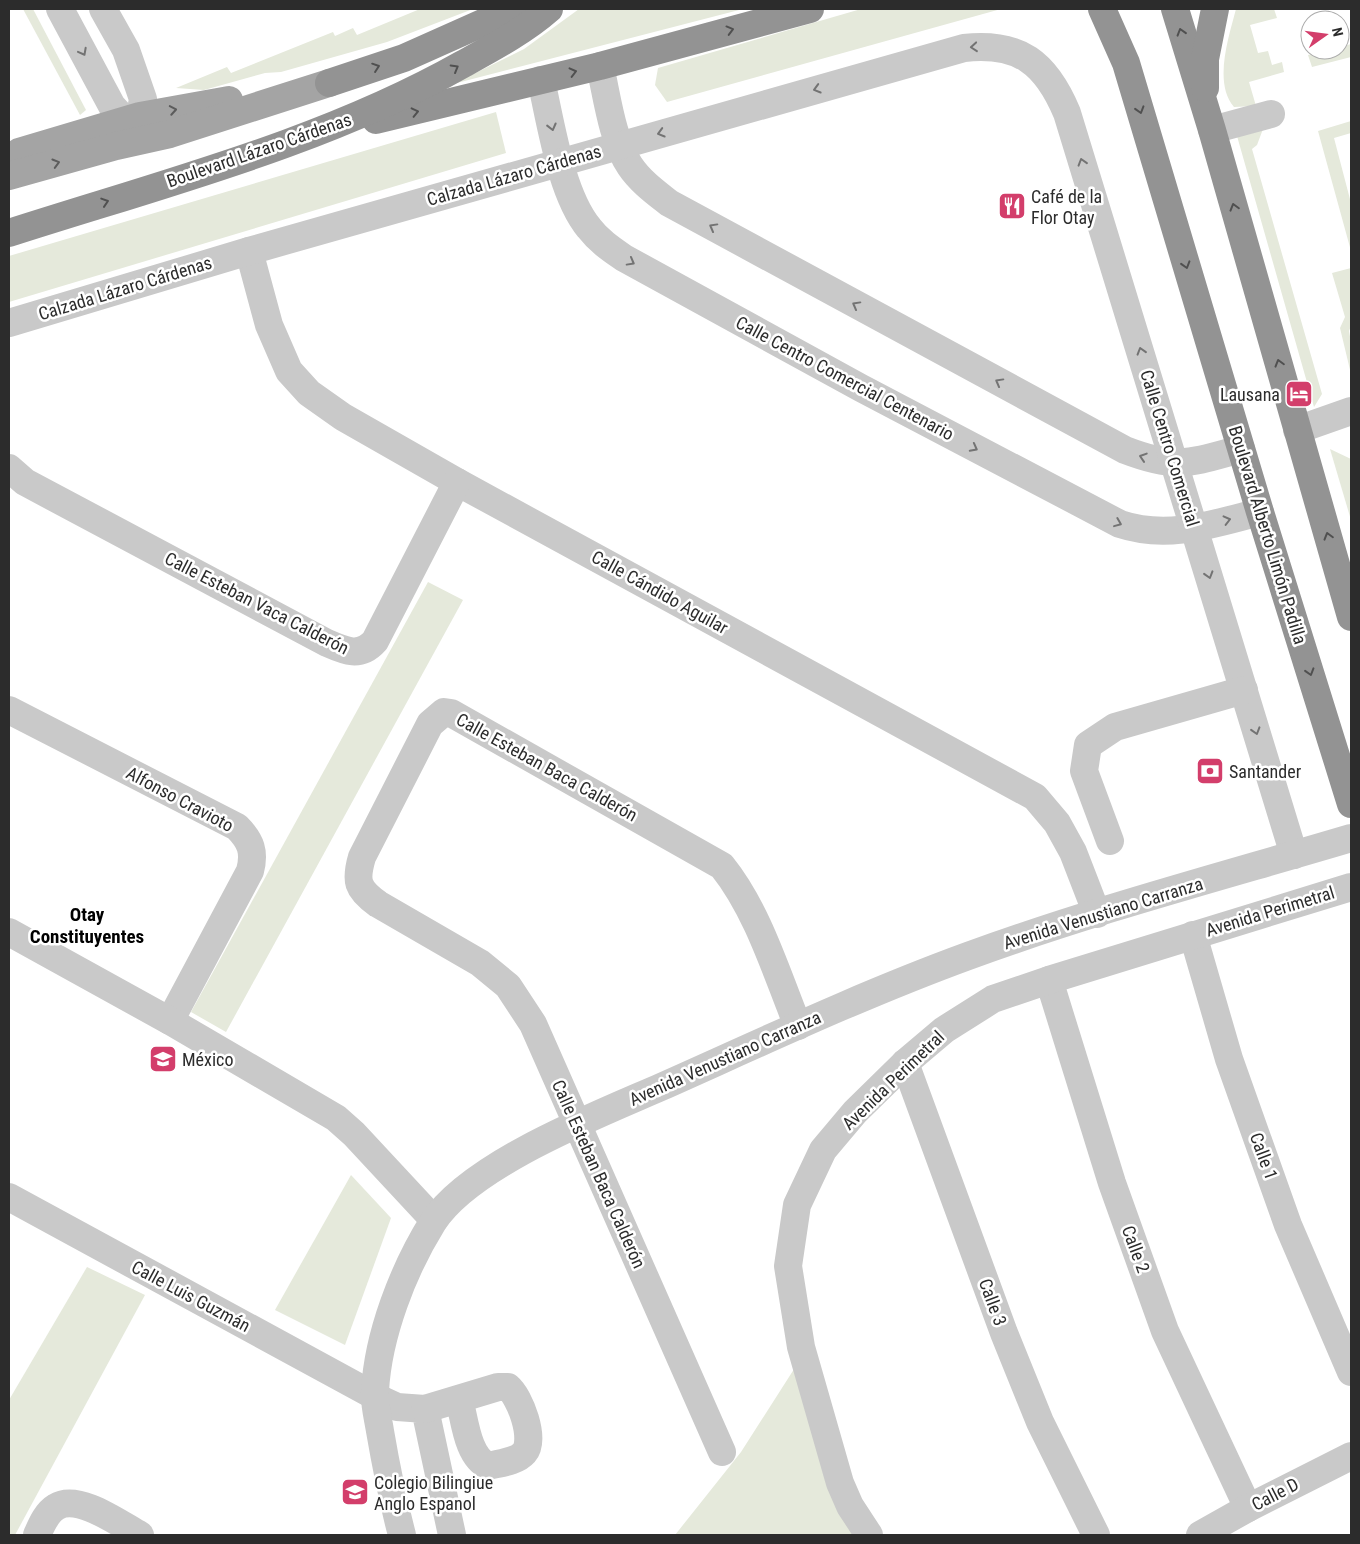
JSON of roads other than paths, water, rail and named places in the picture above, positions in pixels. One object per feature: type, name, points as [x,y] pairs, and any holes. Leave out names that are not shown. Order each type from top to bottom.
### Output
[{"type":"highway","points":[[330,83],[404,58],[473,29],[514,9]]},
{"type":"highway","name":"Boulevard Lázaro Cárdenas","points":[[9,233],[316,134],[394,100],[444,75],[488,50],[549,9]]},
{"type":"highway","points":[[316,134],[444,105],[600,66],[810,9]]},
{"type":"highway","points":[[1102,9],[1126,63]]},
{"type":"highway","points":[[1117,9],[1126,63]]},
{"type":"highway","points":[[1175,9],[1297,430],[1345,572],[1351,617]]},
{"type":"highway","points":[[1209,121],[1206,59],[1215,9]]},
{"type":"highway","name":"Boulevard Alberto Limón Padilla","points":[[1126,63],[1260,512],[1351,804]]},
{"type":"main road","points":[[9,158],[19,152],[135,109],[330,83]]},
{"type":"main road","points":[[9,176],[116,146],[170,134],[330,83]]},
{"type":"street","points":[[60,9],[112,106],[135,109]]},
{"type":"street","points":[[86,9],[114,58],[135,109]]},
{"type":"street","points":[[103,9],[126,50],[135,109]]},
{"type":"street","name":"Calzada Lázaro Cárdenas","points":[[9,323],[249,251],[964,48],[983,46],[1001,48],[1021,55]]},
{"type":"street","name":"Calle Centro Comercial","points":[[1021,55],[1041,69],[1056,87],[1067,113],[1176,464],[1294,855]]},
{"type":"street","points":[[600,66],[620,145],[629,165],[640,178],[669,203],[1103,439],[1143,457],[1176,464],[1195,462],[1241,449]]},
{"type":"street","name":"Calle Centro Comercial Centenario","points":[[541,80],[561,162],[574,205],[588,228],[604,244],[624,258],[861,388],[1112,520],[1136,530],[1154,532],[1194,528],[1260,512]]},
{"type":"street","points":[[1209,121],[1271,114]]},
{"type":"street","name":"Calle Cándido Aguilar","points":[[249,251],[269,325],[289,371],[309,393],[343,417],[457,482],[1035,797],[1058,823],[1073,852],[1097,914]]},
{"type":"street","points":[[1297,430],[1351,411]]},
{"type":"street","name":"Calle Esteban Vaca Calderón","points":[[9,468],[25,482],[327,642],[355,653],[367,649],[375,641],[457,482]]},
{"type":"street","points":[[1110,841],[1084,771],[1088,745],[1115,727],[1244,690]]},
{"type":"street","name":"Alfonso Cravioto","points":[[9,710],[237,827],[248,838],[253,859],[250,871],[170,1020]]},
{"type":"street","name":"Calle Esteban Baca Calderón","points":[[722,1452],[532,1024],[508,986],[480,962],[378,904],[365,895],[358,884],[358,871],[362,857],[430,724],[444,712],[451,713],[722,866],[738,886],[750,911],[798,1026]]},
{"type":"street","name":"Avenida Venustiano Carranza","points":[[402,1535],[392,1495],[374,1394],[382,1337],[393,1303],[434,1220],[480,1178],[576,1124],[798,1026],[970,955],[1097,914],[1351,838]]},
{"type":"street","name":"Avenida Perimetral","points":[[869,1535],[850,1506],[840,1483],[801,1347],[788,1266],[797,1205],[823,1150],[855,1112],[905,1063],[944,1030],[993,999],[1192,935],[1351,887]]},
{"type":"street","points":[[9,932],[170,1020],[336,1118],[354,1134],[434,1220]]},
{"type":"street","name":"Calle 1","points":[[1192,935],[1229,1059],[1288,1225],[1351,1372]]},
{"type":"street","name":"Calle 2","points":[[1049,980],[1112,1183],[1165,1331],[1248,1508]]},
{"type":"street","name":"Calle 3","points":[[905,1063],[1004,1333],[1040,1422],[1096,1535]]},
{"type":"street","name":"Calle Luis Guzmán","points":[[9,1197],[397,1407],[425,1409]]},
{"type":"street","points":[[452,1535],[425,1409],[459,1399]]},
{"type":"street","name":"Calle D","points":[[1200,1535],[1248,1508],[1351,1456]]},
{"type":"street","points":[[41,1527],[55,1507],[67,1503],[81,1504],[140,1535]]},
{"type":"place","name":"Café de la Flor Otay","points":[[1012,206]]},
{"type":"place","name":"Lausana","points":[[1299,394]]},
{"type":"place","name":"Santander","points":[[1210,771]]},
{"type":"place","name":"México","points":[[163,1059]]},
{"type":"place","name":"Colegio Bilingiue Anglo Espanol","points":[[355,1492]]},
{"type":"district","name":"Otay Constituyentes","points":[[87,925]]}]
